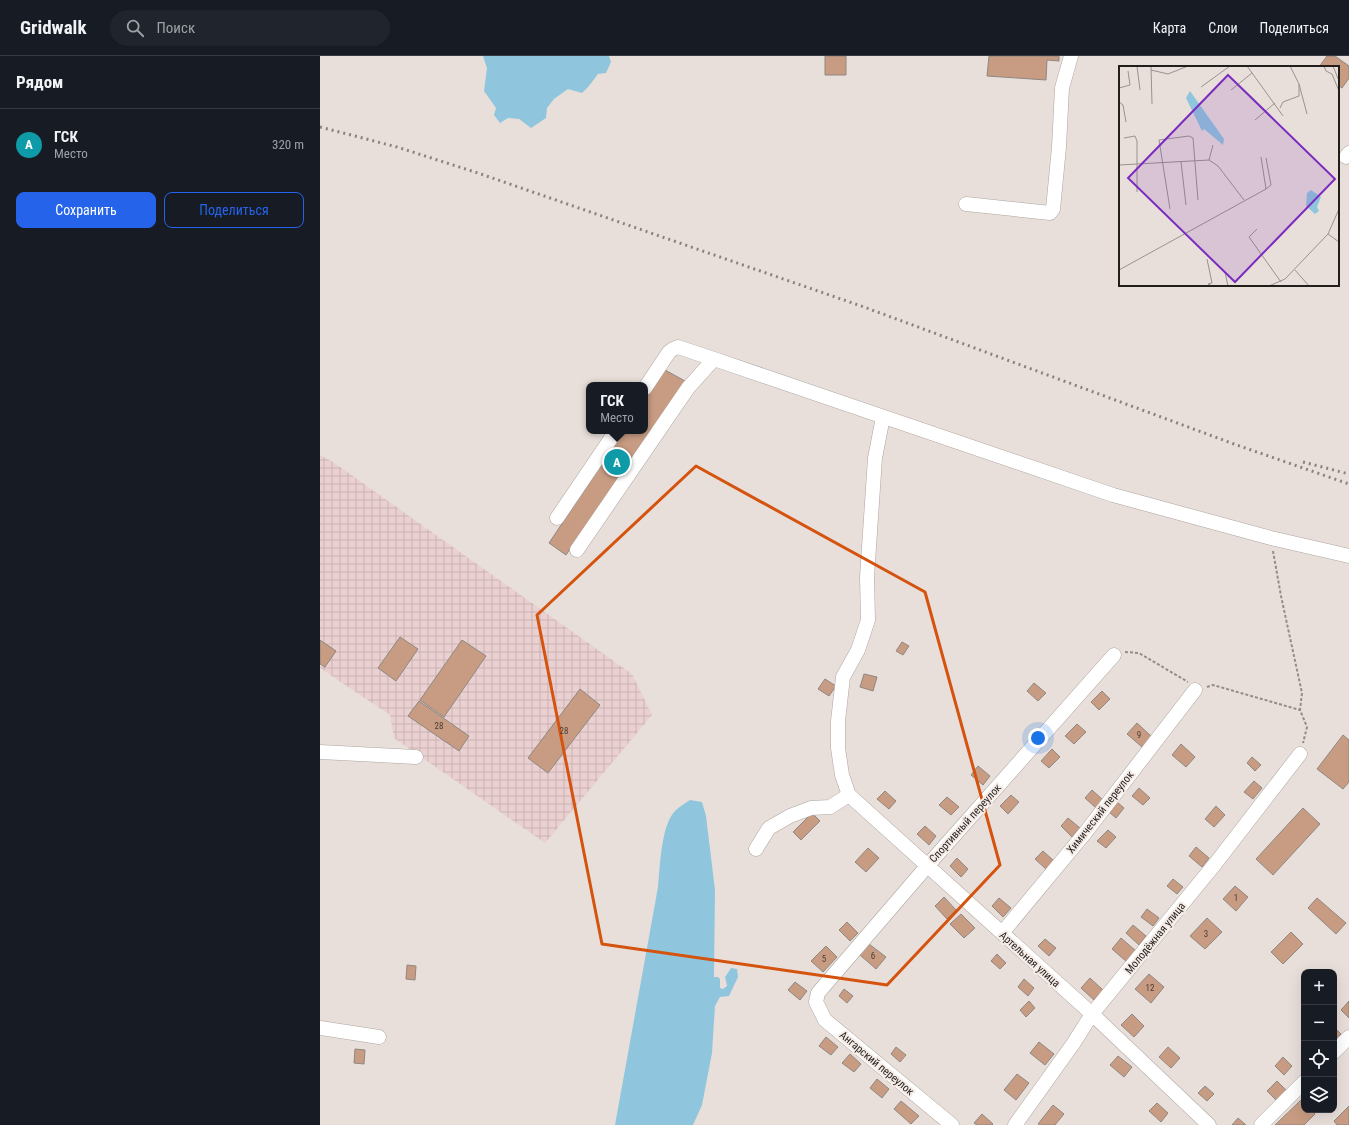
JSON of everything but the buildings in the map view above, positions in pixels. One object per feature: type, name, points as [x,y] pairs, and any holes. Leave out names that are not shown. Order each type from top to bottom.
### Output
[{"type":"street","points":[[966,204],[1050,213],[1053,209],[1059,147],[1062,88],[1071,56]]},
{"type":"street","points":[[648,384],[669,352],[678,347],[1113,495],[1271,538],[1349,556]]},
{"type":"street","points":[[576,550],[688,388],[714,359]]},
{"type":"street","points":[[756,849],[770,828],[790,816],[811,808],[830,807],[849,795],[842,775],[838,748],[838,720],[843,677],[858,650],[868,620],[867,577],[875,458],[883,417]]},
{"type":"street","points":[[557,518],[614,434]]},
{"type":"street","name":"Спортивный переулок","points":[[818,993],[928,865],[1114,655]]},
{"type":"street","name":"Химический переулок","points":[[1002,933],[1085,833],[1196,690]]},
{"type":"street","points":[[320,752],[416,757]]},
{"type":"street","name":"Молодёжная улица","points":[[1015,1125],[1092,1014],[1215,864],[1300,754]]},
{"type":"street","name":"Артельная улица","points":[[849,795],[1092,1014],[1209,1125]]},
{"type":"street","name":"Ангарский переулок","points":[[818,993],[816,1002],[825,1020],[952,1125]]},
{"type":"street","points":[[320,1028],[379,1037]]},
{"type":"street","points":[[1337,1049],[1349,1037]]},
{"type":"street","points":[[1260,1125],[1301,1085]]},
{"type":"path","points":[[1271,538],[1281,596],[1302,693],[1300,710],[1307,727],[1300,754]]},
{"type":"path","points":[[1114,655],[1127,652],[1139,653],[1186,680],[1196,690],[1213,685],[1300,710]]},
{"type":"highlighted area","points":[[696,466],[925,592],[1000,865],[887,985],[602,944],[537,615]]},
{"type":"shaded area","points":[[320,455],[333,462],[632,674],[652,715],[545,843],[394,738],[390,715],[320,668]]},
{"type":"water","points":[[483,56],[609,56],[611,62],[606,73],[598,74],[582,93],[568,89],[554,99],[547,108],[546,118],[531,128],[519,119],[508,118],[500,123],[494,115],[496,108],[484,91],[487,68]]},
{"type":"water","points":[[690,800],[702,802],[706,816],[715,890],[714,977],[718,977],[720,979],[720,988],[723,989],[727,986],[725,977],[731,968],[737,969],[738,977],[729,996],[720,997],[715,1006],[712,1053],[702,1105],[693,1125],[615,1125],[658,887],[664,836],[670,817],[682,805]]},
{"type":"railway","points":[[320,127],[397,147],[478,173],[864,307],[1234,444],[1349,484]]},
{"type":"railway","points":[[1303,462],[1349,474]]},
{"type":"place","name":"ГСК","points":[[617,462]]}]
